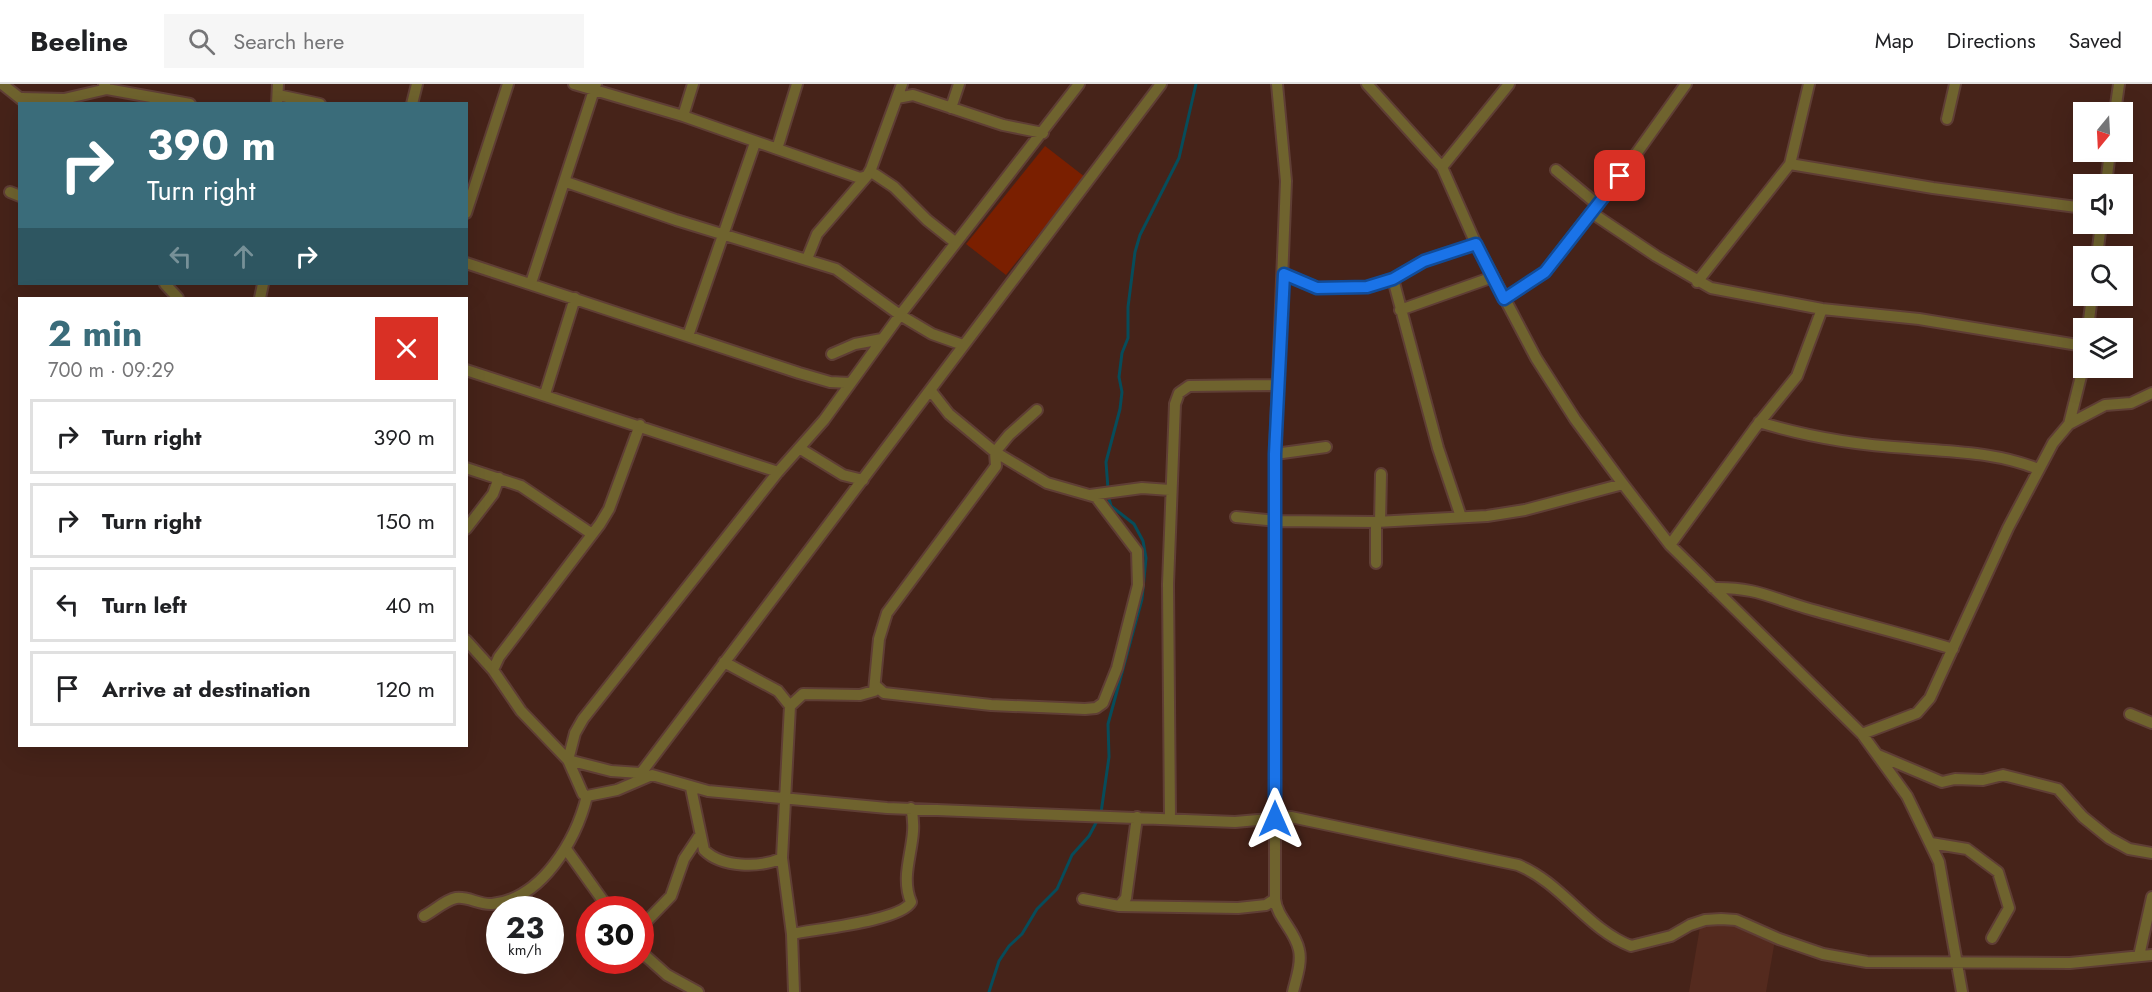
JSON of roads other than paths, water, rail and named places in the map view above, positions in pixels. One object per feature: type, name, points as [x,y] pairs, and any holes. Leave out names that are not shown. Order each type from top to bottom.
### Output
[{"type":"street","points":[[2,84],[24,101],[64,99],[106,86],[181,102]]},
{"type":"street","points":[[412,102],[417,84]]},
{"type":"street","points":[[468,207],[508,84]]},
{"type":"street","points":[[574,84],[596,87],[856,178],[868,173]]},
{"type":"street","points":[[683,116],[693,84]]},
{"type":"street","points":[[777,149],[797,84]]},
{"type":"street","points":[[807,259],[817,234],[868,173],[902,84],[913,95],[1003,125],[1043,133]]},
{"type":"street","points":[[951,108],[959,84]]},
{"type":"street","points":[[568,760],[575,733],[583,719],[778,471],[824,420],[900,315],[1079,84]]},
{"type":"street","points":[[637,778],[1161,84]]},
{"type":"street","points":[[1277,84],[1286,181],[1275,454],[1275,898],[1278,911],[1299,951],[1293,992]]},
{"type":"street","points":[[1367,84],[1442,167],[1476,244],[1536,358],[1575,419],[1623,484],[1670,545],[1862,734],[1907,796],[1931,843],[1944,886],[1955,964],[1962,992]]},
{"type":"street","points":[[1442,167],[1509,84]]},
{"type":"street","points":[[1504,299],[1545,272],[1595,209],[1686,84]]},
{"type":"street","points":[[1697,282],[1790,164],[1809,84]]},
{"type":"street","points":[[1947,119],[1955,84]]},
{"type":"street","points":[[2116,102],[2118,84]]},
{"type":"street","points":[[531,283],[596,87]]},
{"type":"street","points":[[278,94],[312,102]]},
{"type":"street","points":[[897,98],[913,95]]},
{"type":"street","points":[[688,336],[725,235],[755,143]]},
{"type":"street","points":[[1790,164],[1922,187],[2073,207]]},
{"type":"street","points":[[1556,170],[1595,209],[1697,282],[1739,296],[1822,309],[1919,319],[2073,344]]},
{"type":"street","points":[[868,173],[894,187],[927,220],[956,243]]},
{"type":"street","points":[[566,183],[842,272],[900,315],[932,333],[963,345]]},
{"type":"street","points":[[1284,274],[1311,286],[1323,288],[1367,287],[1393,279],[1424,261],[1476,244]]},
{"type":"street","points":[[468,263],[822,380],[850,383]]},
{"type":"street","points":[[1400,310],[1493,277]]},
{"type":"street","points":[[1393,279],[1438,448],[1461,517]]},
{"type":"street","points":[[166,285],[177,297]]},
{"type":"street","points":[[545,394],[575,298]]},
{"type":"street","points":[[1670,545],[1760,422],[1797,376],[1822,309]]},
{"type":"street","points":[[832,354],[855,344],[882,339]]},
{"type":"street","points":[[468,371],[778,471]]},
{"type":"street","points":[[2069,424],[2080,378]]},
{"type":"street","points":[[1170,818],[1168,584],[1173,421],[1177,397],[1182,389],[1199,385],[1278,385]]},
{"type":"street","points":[[876,686],[884,693],[991,705],[1096,708],[1103,703],[1117,668],[1138,585],[1139,564],[1133,543],[1099,500],[1090,495],[1047,483],[995,452],[949,414],[931,391]]},
{"type":"street","points":[[1862,734],[1921,710],[1930,698],[2038,469],[2053,442],[2069,424],[2105,405],[2131,403],[2152,393]]},
{"type":"street","points":[[790,706],[803,694],[860,695],[874,691],[879,639],[887,613],[995,470],[995,452],[1014,430],[1038,410]]},
{"type":"street","points":[[1760,422],[1803,435],[1850,442],[2016,459],[2038,469]]},
{"type":"street","points":[[493,670],[500,657],[609,509],[640,425]]},
{"type":"street","points":[[1275,454],[1326,447]]},
{"type":"street","points":[[799,448],[843,475],[863,480]]},
{"type":"street","points":[[468,469],[521,486],[592,534]]},
{"type":"street","points":[[1376,563],[1381,474]]},
{"type":"street","points":[[468,526],[493,494],[499,478]]},
{"type":"street","points":[[1236,517],[1276,521],[1378,522],[1461,517],[1525,510],[1623,484]]},
{"type":"street","points":[[1090,495],[1142,488],[1170,490]]},
{"type":"street","points":[[1713,588],[1745,588],[1764,592],[1805,608],[1953,648]]},
{"type":"street","points":[[468,642],[493,670],[521,711],[568,760],[583,794],[587,796],[606,793],[645,776],[662,777],[691,788],[732,795],[785,797],[911,808],[1235,822],[1298,817],[1518,866],[1548,882],[1606,932],[1630,946],[1671,936],[1690,925],[1705,920],[1721,919],[1736,920],[1779,939],[1867,963],[2070,963],[2139,956],[2152,957]]},
{"type":"street","points":[[724,662],[778,691],[790,706],[782,858],[792,934],[794,992]]},
{"type":"street","points":[[2130,714],[2152,723]]},
{"type":"street","points":[[1876,754],[1942,782],[1955,779],[1983,780],[2003,775],[2058,789],[2080,814],[2109,838],[2129,849],[2152,853]]},
{"type":"street","points":[[652,758],[662,777]]},
{"type":"street","points":[[568,760],[637,778]]},
{"type":"street","points":[[691,788],[704,850],[710,856],[721,860],[763,865],[782,858]]},
{"type":"street","points":[[424,916],[452,899],[463,898],[480,904],[503,902],[533,885],[566,849],[587,796]]},
{"type":"street","points":[[792,934],[879,918],[907,908],[911,902],[905,883],[915,826],[911,808]]},
{"type":"street","points":[[1119,906],[1126,898],[1137,817]]},
{"type":"street","points":[[654,913],[671,896],[684,859],[700,835]]},
{"type":"street","points":[[1931,843],[1970,850],[2001,876],[2009,908],[1992,938]]},
{"type":"street","points":[[566,849],[600,896]]},
{"type":"street","points":[[2139,956],[2152,897]]},
{"type":"street","points":[[1083,899],[1119,906],[1255,907],[1266,905],[1275,898]]},
{"type":"street","points":[[654,963],[667,975],[698,992]]},
{"type":"waterway","points":[[1108,489],[1106,462],[1120,409],[1122,392],[1119,377],[1122,353],[1128,338],[1128,307],[1135,252],[1140,235],[1179,158],[1196,84]]},
{"type":"waterway","points":[[1101,813],[1109,757],[1108,724],[1142,599],[1146,558],[1143,541],[1134,524],[1111,506],[1108,495]]},
{"type":"waterway","points":[[989,992],[999,961],[1009,946],[1022,934],[1037,909],[1057,889],[1072,855],[1089,836],[1097,821]]}]
